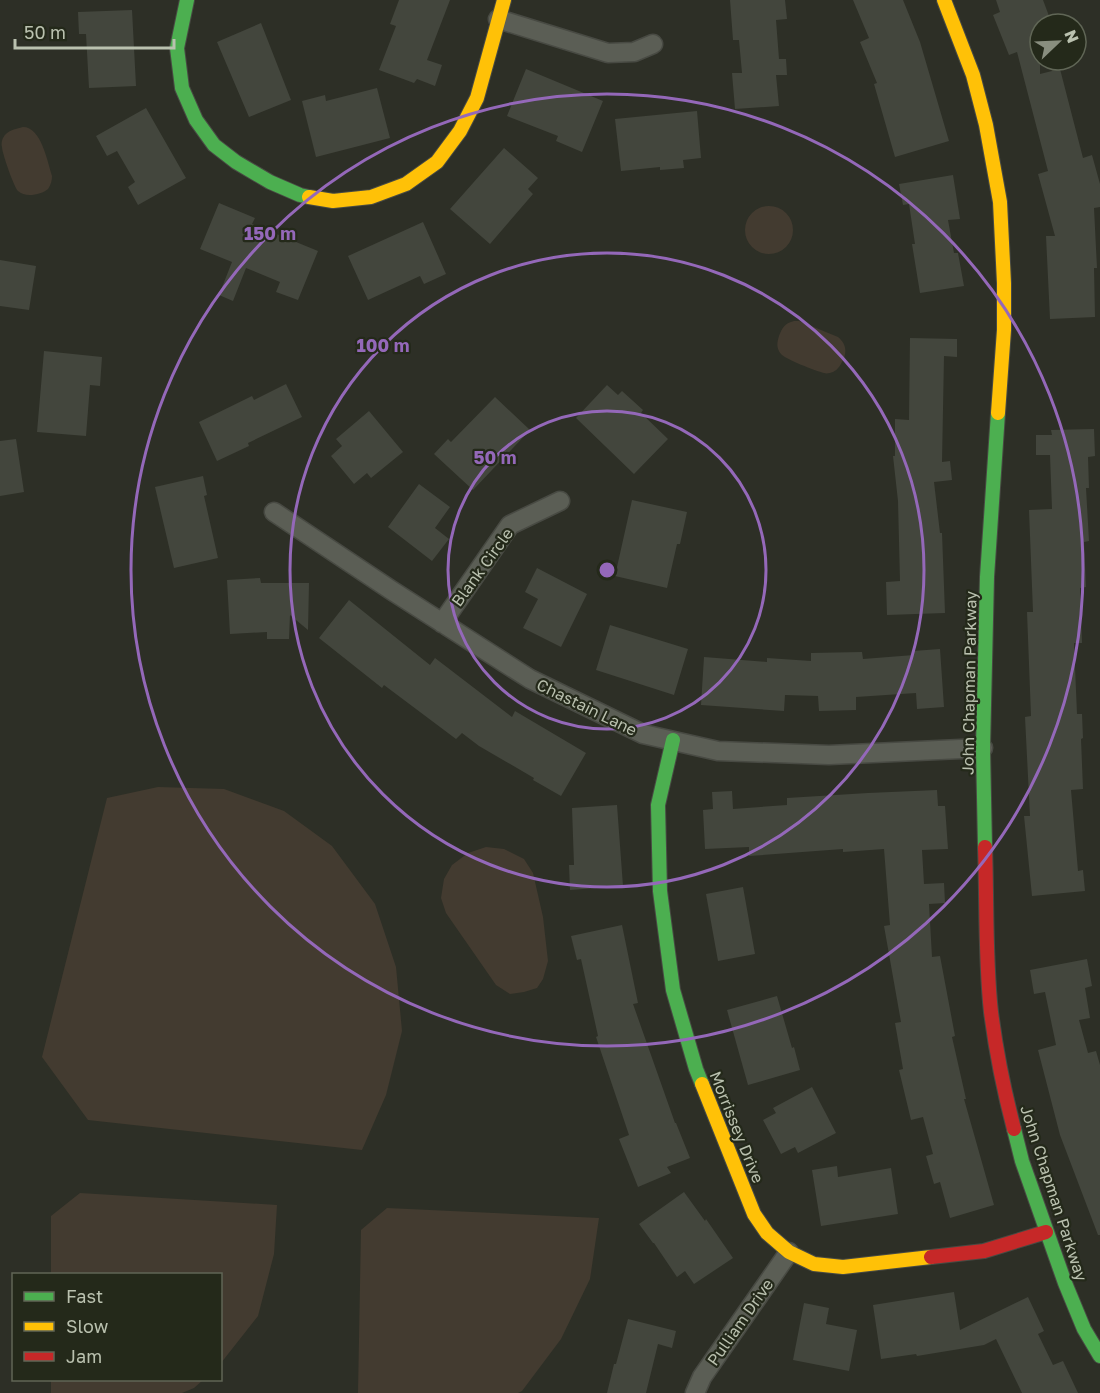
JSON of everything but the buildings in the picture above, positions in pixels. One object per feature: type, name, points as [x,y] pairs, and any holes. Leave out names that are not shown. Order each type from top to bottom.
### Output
[{"type":"street","points":[[187,0],[177,48],[182,88],[196,120],[214,145],[236,162],[270,182],[300,195],[333,201],[380,194],[406,184],[437,162],[460,131],[477,98],[504,0]]},
{"type":"street","name":"John Chapman Parkway","points":[[944,0],[973,75],[986,125],[1000,202],[1004,283],[1004,330],[987,577],[983,748],[991,1012],[1004,1089],[1022,1161],[1065,1283],[1084,1329],[1100,1356]]},
{"type":"street","points":[[498,19],[608,53],[634,51],[652,44]]},
{"type":"street","name":"Blank Circle","points":[[442,623],[510,525],[560,501]]},
{"type":"street","name":"Chastain Lane","points":[[274,512],[530,679],[643,734],[718,751],[829,755],[983,748]]},
{"type":"street","name":"Morrissey Drive","points":[[673,741],[658,806],[660,891],[674,990],[696,1070],[754,1214],[767,1233],[789,1252],[814,1264],[843,1267],[984,1251],[1046,1232]]},
{"type":"street","name":"Pulliam Drive","points":[[695,1393],[702,1377],[789,1252]]},
{"type":"shaded area","points":[[23,127],[29,128],[39,138],[52,176],[48,189],[37,194],[29,195],[18,191],[3,150],[2,142],[5,135]]},
{"type":"shaded area","points":[[769,206],[786,213],[793,230],[786,247],[769,254],[752,247],[745,230],[752,213]]},
{"type":"shaded area","points":[[799,321],[840,339],[845,346],[845,352],[837,369],[831,373],[824,373],[794,362],[781,354],[777,345],[779,336],[784,326]]},
{"type":"shaded area","points":[[158,787],[224,789],[284,811],[332,846],[375,904],[396,967],[402,1031],[386,1095],[362,1150],[88,1120],[42,1057],[107,798]]},
{"type":"shaded area","points":[[486,847],[504,849],[524,859],[533,873],[543,917],[548,961],[543,979],[537,988],[510,994],[496,985],[446,913],[441,898],[444,879],[452,865],[468,853]]},
{"type":"shaded area","points":[[80,1193],[277,1205],[274,1254],[258,1316],[222,1362],[222,1273],[51,1273],[51,1216]]},
{"type":"shaded area","points":[[387,1208],[599,1218],[590,1279],[561,1339],[522,1391],[518,1393],[358,1393],[361,1230]]},
{"type":"shaded area","points":[[51,1381],[202,1381],[194,1388],[182,1393],[51,1393]]},
{"type":"traffic: fast","points":[[187,0],[177,48],[182,88],[196,120],[214,145],[236,162],[270,182],[309,197]]},
{"type":"traffic: fast","points":[[985,847],[983,748],[987,577],[998,413]]},
{"type":"traffic: fast","points":[[673,740],[658,805],[660,891],[673,990],[702,1084]]},
{"type":"traffic: fast","points":[[1014,1129],[1022,1161],[1065,1283],[1084,1329],[1100,1356]]},
{"type":"traffic: slow","points":[[309,197],[333,201],[371,197],[406,184],[437,162],[460,131],[477,98],[504,0]]},
{"type":"traffic: slow","points":[[944,0],[973,75],[986,125],[1000,202],[1004,330],[998,413]]},
{"type":"traffic: slow","points":[[702,1084],[754,1214],[767,1233],[789,1252],[814,1264],[843,1267],[931,1257]]},
{"type":"traffic: jam","points":[[985,847],[991,1012],[1014,1129]]},
{"type":"traffic: jam","points":[[931,1257],[984,1251],[1046,1232]]}]
